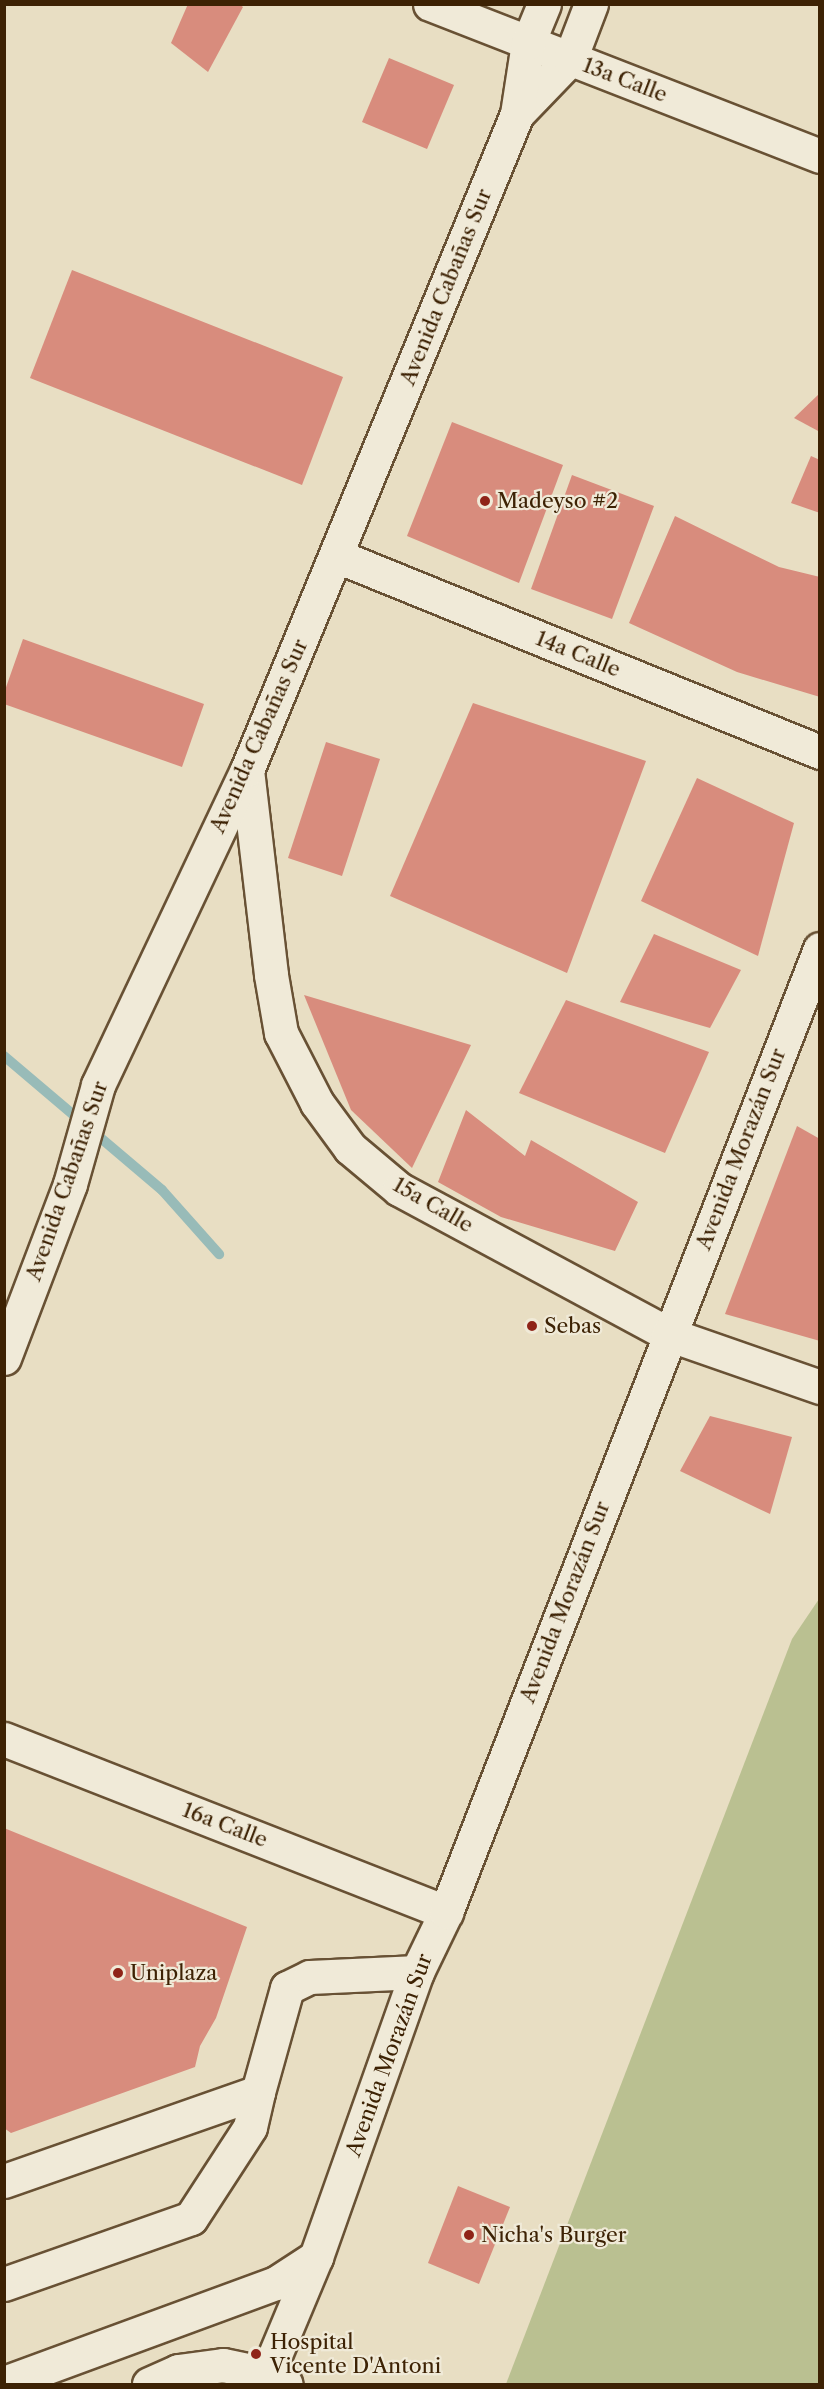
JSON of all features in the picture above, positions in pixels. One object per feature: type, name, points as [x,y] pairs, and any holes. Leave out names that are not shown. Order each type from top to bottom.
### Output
[{"type":"street","name":"13a Calle","points":[[430,4],[819,156]]},
{"type":"street","name":"Avenida Cabañas Sur","points":[[4,1358],[70,1184],[98,1085],[247,770],[517,114],[528,43],[544,4]]},
{"type":"street","name":"Avenida Cabañas Sur","points":[[517,114],[570,59],[591,4]]},
{"type":"street","name":"14a Calle","points":[[337,555],[819,752]]},
{"type":"street","name":"15a Calle","points":[[247,770],[271,975],[281,1033],[317,1103],[350,1148],[399,1189],[668,1334],[819,1387]]},
{"type":"street","name":"Avenida Morazán Sur","points":[[277,2379],[316,2257],[417,1972],[446,1912],[819,949]]},
{"type":"street","name":"16a Calle","points":[[4,1739],[446,1912]]},
{"type":"street","points":[[4,2284],[191,2218],[250,2127],[287,1988],[310,1977],[417,1972]]},
{"type":"street","points":[[4,2181],[258,2092]]},
{"type":"street","points":[[4,2383],[276,2283],[316,2257]]},
{"type":"street","points":[[149,2385],[178,2371],[223,2365],[277,2379]]},
{"type":"green space","points":[[819,1599],[819,2384],[506,2384],[792,1639]]},
{"type":"building","points":[[188,4],[239,4],[243,7],[208,72],[171,43]]},
{"type":"building","points":[[389,58],[454,85],[427,149],[362,122]]},
{"type":"building","points":[[72,270],[343,377],[302,485],[30,378]]},
{"type":"building","points":[[820,393],[820,432],[794,418]]},
{"type":"building","name":"Madeyso #2","points":[[452,422],[563,465],[519,583],[407,536]]},
{"type":"building","points":[[811,456],[820,460],[820,513],[791,503]]},
{"type":"building","points":[[572,475],[654,506],[612,619],[531,589]]},
{"type":"building","points":[[675,516],[779,567],[820,577],[820,697],[737,672],[629,623]]},
{"type":"building","points":[[23,639],[204,704],[182,767],[4,704],[4,693]]},
{"type":"building","points":[[473,703],[646,761],[567,973],[390,896]]},
{"type":"building","points":[[326,742],[380,759],[342,876],[288,858]]},
{"type":"building","points":[[697,778],[794,823],[758,956],[641,901]]},
{"type":"building","points":[[654,934],[741,970],[710,1028],[620,1002]]},
{"type":"building","points":[[304,995],[471,1045],[412,1168],[351,1110]]},
{"type":"building","points":[[566,1000],[709,1052],[665,1153],[519,1093]]},
{"type":"building","points":[[466,1110],[525,1156],[531,1140],[638,1202],[615,1251],[501,1217],[438,1182]]},
{"type":"building","points":[[797,1126],[820,1139],[820,1341],[725,1314]]},
{"type":"building","points":[[710,1416],[792,1437],[770,1514],[680,1471]]},
{"type":"building","name":"Uniplaza","points":[[4,1828],[247,1927],[216,2018],[200,2046],[195,2067],[11,2133],[4,2128]]},
{"type":"building","name":"Nicha's Burger","points":[[458,2186],[510,2207],[479,2284],[428,2263]]},
{"type":"waterway","points":[[4,1056],[162,1190],[219,1254]]},
{"type":"place","name":"Madeyso #2","points":[[485,501]]},
{"type":"place","name":"Sebas","points":[[532,1326]]},
{"type":"place","name":"Uniplaza","points":[[118,1973]]},
{"type":"place","name":"Nicha's Burger","points":[[469,2235]]},
{"type":"place","name":"Hospital Vicente D'Antoni","points":[[256,2354]]}]
